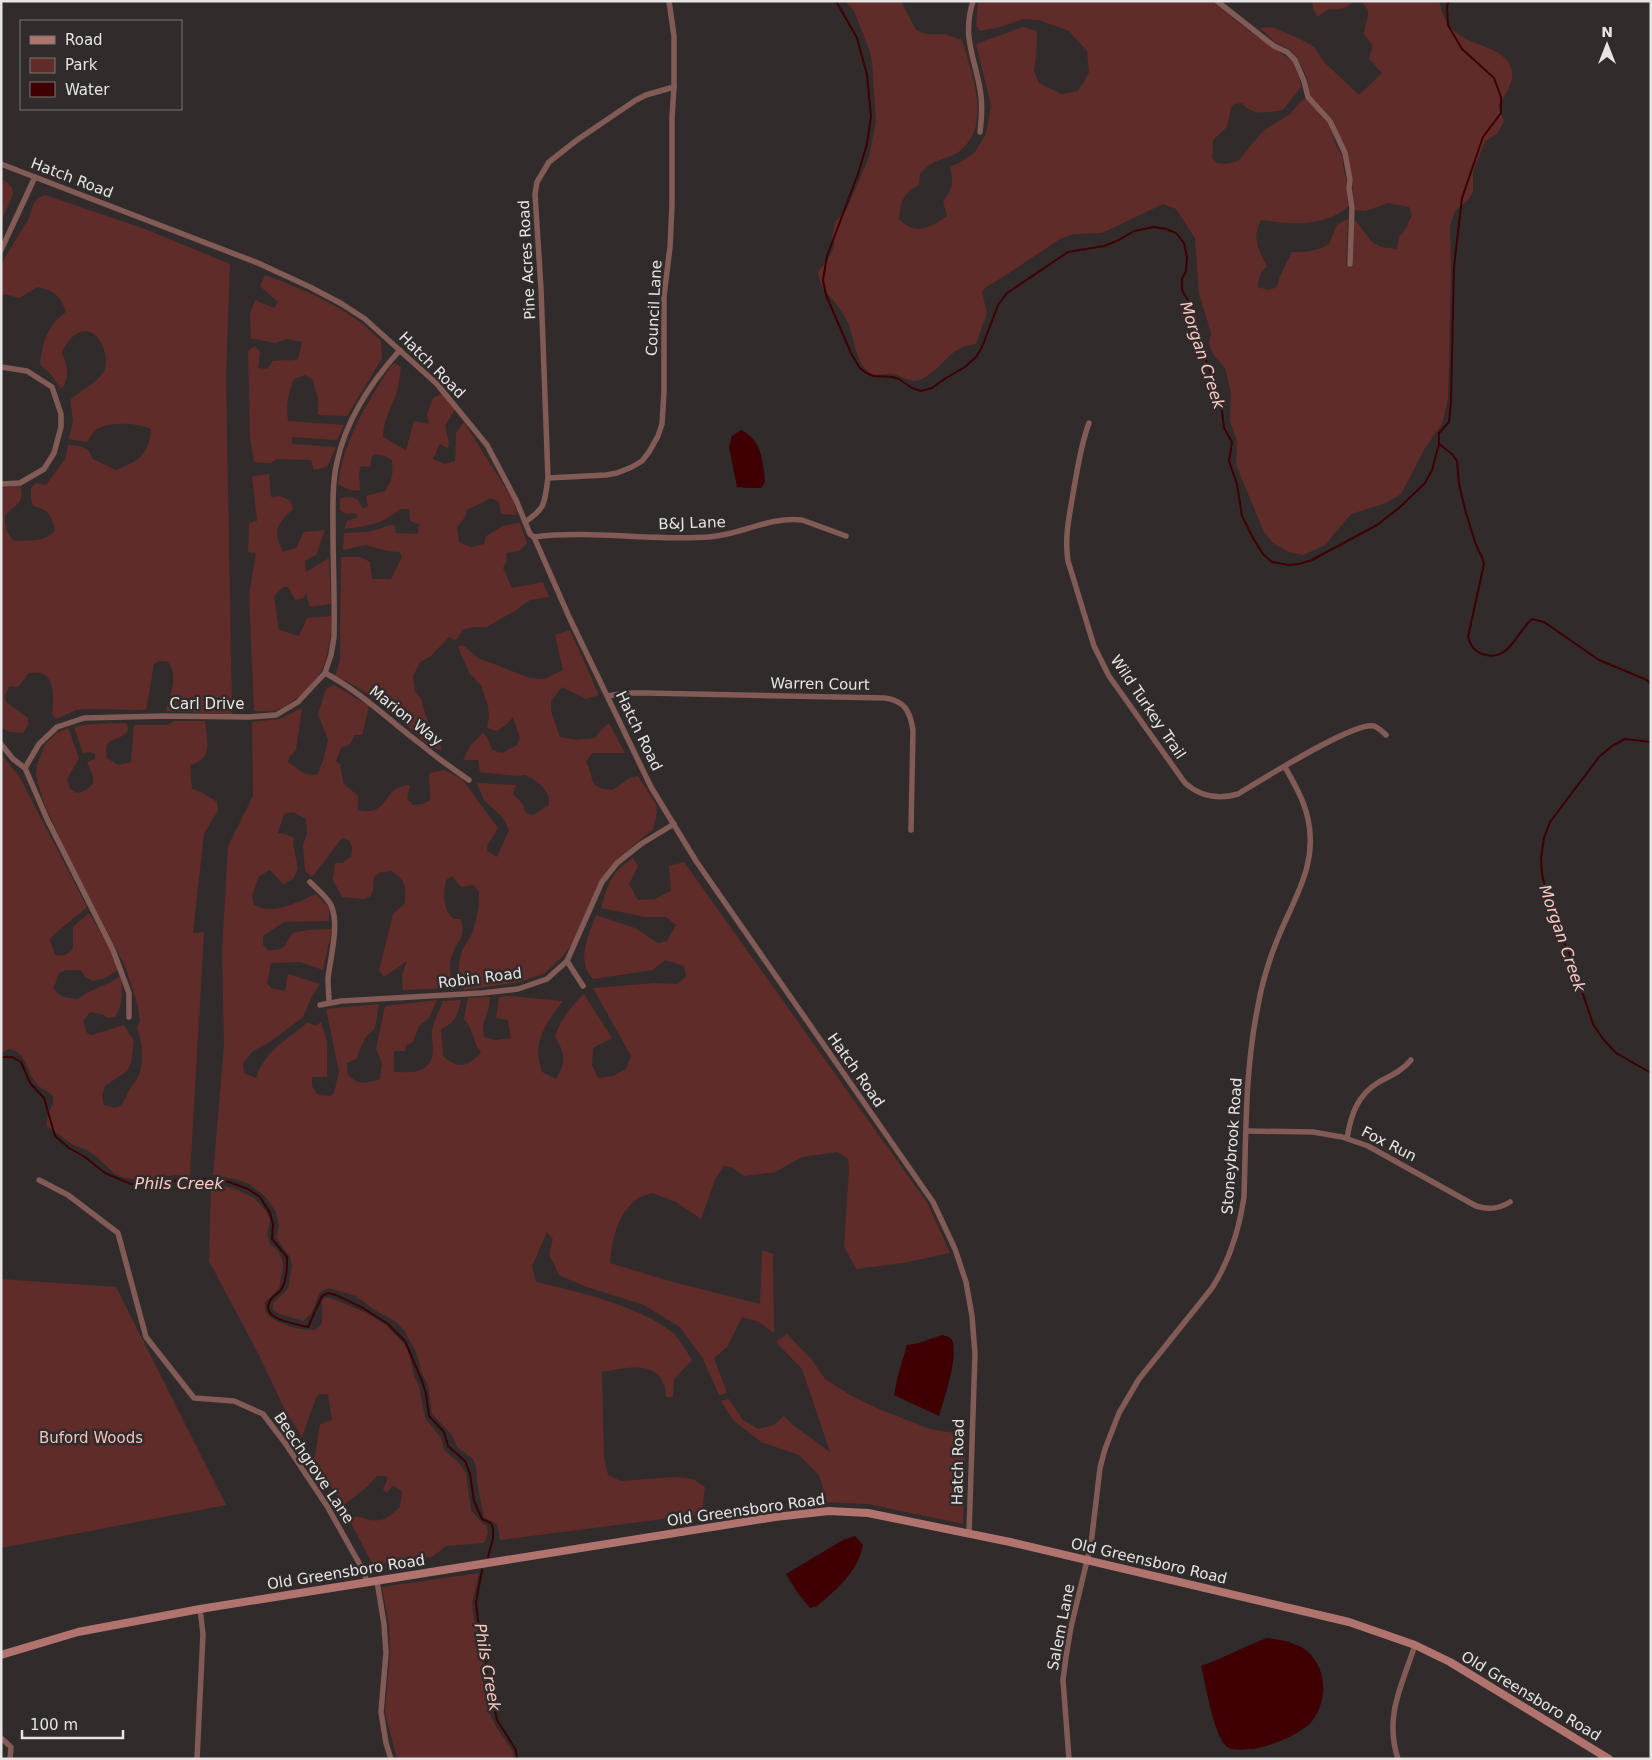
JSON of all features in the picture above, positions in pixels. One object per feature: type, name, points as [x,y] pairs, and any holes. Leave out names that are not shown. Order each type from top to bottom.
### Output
[{"type":"street","name":"Council Lane","points":[[548,478],[606,475],[625,471],[642,461],[649,452],[660,430],[664,392],[664,296],[670,247],[672,205],[674,36],[669,1]]},
{"type":"street","points":[[973,1],[967,30],[983,112],[980,132]]},
{"type":"street","points":[[1216,1],[1274,46],[1287,52],[1295,60],[1304,81],[1308,97],[1330,121],[1345,153],[1350,180],[1349,188],[1352,208],[1350,264]]},
{"type":"street","name":"Pine Acres Road","points":[[548,478],[542,289],[535,194],[537,182],[549,162],[577,140],[636,100],[674,87]]},
{"type":"street","name":"Hatch Road","points":[[1,164],[232,252],[282,273],[342,304],[365,319],[437,384],[487,445],[516,500],[530,534],[534,537],[570,619],[651,786],[696,861],[927,1194],[946,1228],[966,1282],[972,1316],[975,1354],[969,1533]]},
{"type":"street","points":[[1,250],[34,178]]},
{"type":"street","name":"Carl Drive","points":[[25,768],[39,744],[56,727],[84,718],[165,716],[248,717],[276,715],[298,702],[325,674],[334,637],[333,514],[337,462],[350,422],[363,399],[400,350]]},
{"type":"street","points":[[1,367],[26,371],[52,387],[61,414],[61,426],[54,453],[44,469],[20,483],[1,484]]},
{"type":"street","name":"Wild Turkey Trail","points":[[1089,424],[1083,439],[1066,528],[1068,561],[1094,646],[1104,666],[1185,783],[1198,793],[1214,798],[1229,797],[1238,794],[1317,748],[1357,728],[1374,726],[1386,735]]},
{"type":"street","points":[[526,522],[544,506],[548,478]]},
{"type":"street","name":"B&J Lane","points":[[534,537],[572,534],[711,538],[730,535],[776,521],[795,519],[846,536]]},
{"type":"street","name":"Marion Way","points":[[325,674],[340,681],[469,780]]},
{"type":"street","name":"Warren Court","points":[[608,696],[625,693],[646,693],[846,697],[896,700],[904,706],[911,716],[913,730],[911,830]]},
{"type":"street","points":[[1,744],[25,768],[47,819],[113,950],[129,993],[129,1017]]},
{"type":"street","name":"Stoneybrook Road","points":[[1087,1560],[1097,1505],[1100,1468],[1111,1431],[1119,1413],[1139,1380],[1212,1288],[1222,1272],[1231,1254],[1241,1217],[1244,1198],[1250,1057],[1256,1012],[1277,939],[1303,883],[1309,859],[1308,818],[1300,796],[1285,767]]},
{"type":"street","name":"Robin Road","points":[[320,1005],[341,1001],[482,994],[518,988],[547,978],[567,961],[602,882],[617,863],[647,840],[674,824]]},
{"type":"street","points":[[310,882],[332,907],[334,934],[328,983],[329,1003]]},
{"type":"street","points":[[567,961],[583,986]]},
{"type":"street","points":[[1347,1138],[1353,1112],[1362,1097],[1377,1083],[1402,1069],[1411,1060]]},
{"type":"street","name":"Fox Run","points":[[1247,1131],[1313,1132],[1347,1138],[1368,1146],[1476,1206],[1490,1209],[1510,1202]]},
{"type":"street","name":"Beechgrove Lane","points":[[39,1180],[68,1195],[118,1234],[146,1337],[194,1398],[234,1401],[263,1414],[327,1506],[363,1570],[367,1582]]},
{"type":"street","name":"Old Greensboro Road","points":[[1,1656],[78,1632],[200,1610],[775,1517],[842,1511],[868,1513],[969,1533],[1349,1622],[1415,1645],[1472,1674],[1609,1759]]},
{"type":"street","name":"Salem Lane","points":[[1069,1759],[1063,1680],[1071,1627],[1087,1560]]},
{"type":"street","points":[[377,1581],[384,1624],[386,1653],[381,1712],[386,1743],[391,1759]]},
{"type":"street","points":[[197,1759],[203,1634],[200,1610]]},
{"type":"street","points":[[1398,1759],[1393,1740],[1393,1714],[1398,1690],[1407,1672],[1415,1645]]},
{"type":"street","points":[[1,1738],[10,1747],[10,1759]]},
{"type":"green space","points":[[845,1],[901,1],[916,30],[926,34],[944,34],[962,40],[977,96],[978,111],[976,125],[971,138],[962,149],[928,166],[920,174],[919,185],[906,194],[899,219],[917,229],[928,227],[947,216],[943,201],[952,185],[950,167],[975,152],[986,134],[991,105],[976,44],[1023,27],[1037,31],[1034,71],[1039,83],[1062,94],[1078,91],[1089,73],[1087,51],[1069,31],[1039,20],[1022,19],[981,31],[976,26],[978,1],[1212,1],[1249,31],[1292,61],[1301,87],[1283,110],[1256,112],[1242,103],[1234,104],[1231,108],[1227,127],[1213,140],[1212,158],[1217,163],[1226,164],[1238,161],[1262,132],[1290,114],[1303,99],[1307,99],[1328,122],[1336,146],[1342,155],[1349,206],[1329,218],[1307,223],[1261,220],[1258,226],[1257,243],[1267,266],[1261,273],[1257,287],[1269,290],[1277,287],[1279,278],[1292,252],[1306,252],[1329,244],[1337,225],[1348,219],[1346,266],[1353,266],[1354,219],[1372,242],[1381,247],[1397,249],[1399,237],[1405,230],[1412,215],[1409,207],[1388,203],[1365,211],[1355,210],[1351,174],[1333,119],[1311,97],[1307,78],[1297,57],[1289,49],[1276,43],[1260,28],[1272,27],[1314,47],[1326,64],[1359,95],[1382,73],[1369,59],[1373,46],[1364,34],[1368,12],[1365,5],[1360,1],[1439,1],[1445,19],[1454,31],[1501,55],[1508,61],[1512,78],[1498,106],[1504,121],[1497,134],[1485,141],[1473,172],[1473,192],[1468,200],[1456,210],[1450,225],[1448,399],[1442,424],[1425,448],[1401,494],[1386,503],[1351,514],[1325,545],[1303,555],[1289,552],[1273,543],[1264,532],[1236,465],[1237,441],[1230,421],[1231,393],[1225,368],[1213,354],[1209,344],[1211,333],[1199,294],[1195,238],[1176,209],[1163,204],[1102,233],[1074,234],[1060,239],[986,287],[982,292],[987,313],[976,344],[966,346],[951,354],[927,376],[912,381],[893,374],[876,375],[867,371],[859,358],[846,319],[824,288],[818,272],[830,256],[835,244],[832,238],[835,222],[845,212],[869,157],[876,121],[872,62],[869,49],[854,11]]},
{"type":"green space","points":[[1312,1],[1355,1],[1336,10],[1329,9],[1317,17]]},
{"type":"green space","points":[[1,179],[11,186],[13,191],[2,220]]},
{"type":"green space","points":[[45,195],[145,229],[230,264],[226,377],[232,714],[166,711],[173,686],[173,673],[168,662],[159,661],[154,664],[146,710],[76,710],[56,719],[52,714],[53,691],[49,679],[38,673],[29,673],[18,687],[9,686],[5,696],[6,702],[28,718],[28,725],[23,733],[9,732],[1,727],[1,488],[20,485],[21,500],[5,515],[6,529],[14,541],[42,539],[55,530],[46,511],[33,506],[31,488],[36,483],[46,485],[65,459],[68,445],[80,446],[88,450],[93,459],[116,470],[137,460],[141,456],[148,445],[151,429],[132,424],[116,424],[102,426],[97,429],[87,442],[69,439],[73,420],[70,400],[96,381],[105,369],[106,358],[101,342],[94,334],[84,331],[70,339],[62,353],[67,366],[67,376],[61,389],[50,373],[40,365],[42,350],[50,329],[66,312],[59,297],[48,290],[37,287],[19,298],[6,294],[1,296],[1,264],[28,220],[34,203],[38,198]]},
{"type":"green space","points":[[265,275],[312,294],[342,310],[356,319],[381,341],[382,358],[347,416],[318,415],[318,398],[312,379],[305,375],[294,379],[288,399],[288,421],[344,425],[337,440],[292,437],[292,444],[336,447],[327,467],[314,470],[311,460],[277,459],[271,463],[254,462],[250,438],[248,351],[255,346],[260,352],[258,368],[267,369],[273,361],[298,359],[302,342],[286,339],[275,343],[251,338],[250,314],[255,300],[274,308],[278,302],[260,286]]},
{"type":"green space","points":[[395,363],[401,367],[397,391],[386,419],[383,437],[406,450],[414,421],[429,424],[427,414],[433,398],[443,393],[455,409],[445,426],[449,443],[448,448],[440,444],[433,459],[445,464],[455,461],[456,433],[464,422],[513,500],[517,515],[501,514],[499,502],[490,498],[468,509],[457,527],[459,542],[471,547],[484,544],[486,536],[503,526],[520,523],[527,543],[519,551],[506,553],[507,560],[503,568],[512,588],[543,582],[549,597],[530,600],[515,611],[486,627],[473,627],[462,630],[458,638],[455,640],[449,637],[431,656],[420,662],[413,676],[415,691],[421,699],[428,723],[440,740],[441,750],[428,744],[365,692],[335,676],[340,660],[341,557],[360,557],[370,562],[372,579],[391,579],[402,557],[399,552],[366,545],[343,550],[344,533],[368,532],[391,525],[395,526],[396,533],[418,534],[419,524],[410,521],[409,509],[400,509],[374,524],[344,529],[347,521],[358,517],[355,513],[346,514],[340,510],[340,498],[352,497],[358,500],[363,509],[368,506],[366,496],[385,491],[391,480],[393,473],[392,460],[375,454],[372,456],[370,467],[361,466],[359,472],[360,490],[351,490],[338,484],[345,452],[358,422],[382,380]]},
{"type":"green space","points":[[269,474],[271,497],[280,496],[290,500],[293,509],[280,524],[277,533],[283,552],[296,548],[304,532],[325,530],[316,555],[305,561],[306,572],[329,558],[331,604],[310,607],[306,594],[303,598],[295,600],[288,587],[283,587],[274,596],[279,630],[299,636],[307,618],[331,616],[331,628],[329,647],[324,665],[311,685],[290,703],[277,710],[254,711],[249,595],[256,553],[248,552],[249,523],[257,521],[252,476]]},
{"type":"green space","points":[[570,630],[599,695],[586,699],[562,687],[551,701],[551,711],[560,737],[576,740],[595,738],[609,723],[625,753],[592,753],[586,762],[593,782],[604,789],[613,790],[628,779],[638,776],[657,806],[653,829],[617,859],[600,881],[571,945],[563,956],[545,973],[520,982],[464,990],[459,976],[459,961],[462,951],[471,936],[477,915],[479,891],[473,885],[461,887],[452,876],[446,880],[444,901],[450,915],[454,919],[461,919],[462,930],[461,937],[450,961],[454,988],[403,990],[402,975],[407,961],[384,977],[379,970],[393,914],[405,903],[405,888],[400,877],[391,871],[379,873],[374,877],[371,896],[364,899],[342,897],[333,880],[335,863],[342,863],[351,857],[352,848],[350,841],[342,838],[312,877],[305,871],[303,845],[307,834],[306,819],[293,812],[284,814],[278,833],[294,838],[293,844],[298,869],[293,879],[283,884],[270,870],[259,876],[252,896],[254,905],[269,909],[285,907],[316,894],[329,908],[329,921],[284,922],[263,936],[263,945],[268,950],[279,949],[284,946],[293,933],[332,929],[323,970],[300,962],[271,963],[267,983],[271,988],[285,991],[288,974],[320,984],[312,996],[303,1017],[270,1042],[253,1051],[243,1063],[244,1073],[256,1078],[265,1060],[278,1046],[308,1022],[315,1026],[321,1022],[327,1042],[327,1077],[312,1077],[312,1086],[318,1095],[330,1096],[334,1093],[339,1071],[326,1009],[379,1004],[375,1028],[365,1038],[356,1059],[347,1063],[348,1075],[356,1081],[367,1082],[380,1079],[382,1063],[376,1049],[385,1006],[437,1000],[429,1018],[419,1026],[413,1042],[406,1045],[405,1051],[394,1051],[394,1072],[414,1072],[425,1068],[429,1064],[433,1051],[433,1027],[443,1001],[461,1000],[455,1018],[450,1024],[441,1029],[443,1056],[458,1065],[467,1064],[481,1052],[470,1027],[464,1019],[468,998],[490,997],[483,1031],[484,1037],[495,1040],[511,1038],[508,1020],[496,1018],[499,997],[509,996],[563,1001],[543,1031],[538,1052],[542,1072],[556,1079],[562,1067],[563,1053],[555,1036],[567,1013],[584,994],[612,1038],[593,1048],[592,1065],[598,1078],[613,1076],[626,1069],[631,1056],[593,988],[655,983],[678,984],[686,976],[684,966],[665,960],[653,970],[593,979],[588,972],[584,956],[590,932],[596,915],[635,928],[658,943],[667,941],[676,925],[666,917],[645,917],[601,908],[611,879],[633,858],[638,866],[629,884],[638,900],[655,899],[671,891],[669,866],[684,862],[928,1204],[950,1253],[903,1263],[856,1269],[844,1246],[848,1158],[837,1152],[802,1157],[775,1172],[744,1176],[732,1167],[724,1166],[715,1180],[701,1219],[676,1202],[652,1193],[639,1198],[630,1205],[620,1220],[612,1245],[610,1263],[669,1281],[760,1304],[762,1250],[773,1254],[774,1333],[759,1322],[742,1317],[727,1347],[714,1358],[727,1393],[719,1395],[703,1359],[680,1327],[644,1305],[584,1286],[559,1275],[549,1254],[553,1239],[547,1232],[532,1266],[536,1282],[588,1295],[625,1307],[659,1323],[672,1332],[692,1360],[674,1379],[673,1397],[666,1397],[664,1385],[659,1376],[652,1371],[633,1367],[602,1372],[604,1458],[608,1475],[621,1481],[674,1477],[693,1479],[705,1487],[702,1514],[500,1540],[497,1524],[484,1518],[473,1459],[457,1447],[452,1435],[432,1414],[428,1385],[421,1371],[417,1354],[404,1330],[395,1321],[373,1309],[356,1296],[329,1288],[320,1292],[311,1314],[303,1321],[273,1310],[273,1303],[288,1289],[292,1266],[290,1257],[276,1237],[279,1226],[276,1212],[266,1197],[249,1184],[213,1175],[224,1046],[222,950],[228,846],[253,796],[252,722],[280,719],[302,708],[296,750],[290,756],[288,762],[305,774],[317,775],[324,758],[328,740],[318,714],[326,689],[334,685],[369,706],[362,735],[355,735],[350,744],[341,748],[336,761],[341,765],[343,783],[358,796],[358,810],[369,811],[376,809],[381,806],[394,790],[401,786],[410,785],[407,799],[413,805],[423,804],[430,800],[430,773],[444,770],[462,779],[498,828],[487,846],[487,851],[497,857],[509,830],[503,818],[484,800],[477,783],[516,785],[513,794],[522,803],[526,813],[533,815],[549,805],[549,797],[542,786],[532,778],[525,775],[516,776],[480,772],[478,760],[463,760],[470,746],[483,733],[487,737],[492,750],[502,753],[517,745],[520,738],[513,717],[497,731],[487,728],[489,718],[488,706],[481,685],[470,674],[458,647],[463,645],[478,658],[530,678],[544,679],[563,670],[555,635]]},
{"type":"green space","points":[[174,721],[205,721],[206,754],[198,762],[190,765],[192,789],[217,802],[218,810],[204,834],[193,933],[204,932],[190,1175],[175,1175],[141,1181],[122,1177],[114,1173],[97,1157],[87,1150],[73,1145],[47,1126],[47,1117],[53,1104],[53,1096],[37,1084],[19,1053],[8,1049],[1,1053],[1,754],[19,776],[87,907],[50,940],[55,955],[61,956],[73,948],[73,927],[89,913],[110,949],[119,969],[103,979],[93,981],[85,977],[81,970],[66,970],[59,973],[53,989],[63,997],[78,999],[120,976],[122,997],[115,1017],[108,1018],[102,1014],[90,1012],[83,1021],[87,1033],[92,1035],[124,1025],[134,1041],[131,1063],[127,1071],[105,1086],[102,1096],[104,1105],[119,1107],[136,1081],[141,1068],[142,1047],[137,1028],[140,1021],[138,1006],[126,968],[64,847],[44,803],[36,776],[37,765],[45,745],[56,733],[68,728],[79,758],[67,779],[70,789],[77,793],[86,790],[93,784],[93,776],[87,762],[95,759],[95,754],[90,752],[83,753],[74,727],[90,724],[126,723],[127,732],[108,743],[106,751],[107,758],[118,765],[131,762],[134,725],[167,725]]},
{"type":"green space","points":[[211,1182],[238,1190],[254,1198],[266,1211],[270,1220],[267,1235],[270,1244],[279,1252],[283,1267],[279,1289],[265,1302],[267,1314],[283,1324],[305,1330],[316,1329],[322,1323],[322,1301],[326,1297],[362,1311],[386,1325],[404,1344],[419,1386],[425,1418],[441,1438],[444,1450],[459,1463],[466,1473],[471,1510],[487,1526],[488,1533],[484,1543],[446,1546],[432,1557],[373,1565],[350,1521],[356,1516],[370,1520],[384,1519],[400,1507],[402,1491],[393,1486],[387,1492],[383,1490],[388,1478],[377,1476],[368,1486],[344,1505],[314,1462],[320,1424],[332,1420],[328,1394],[319,1394],[316,1398],[302,1437],[284,1408],[259,1355],[209,1261]]},
{"type":"green space","name":"Buford Woods","points":[[1,1279],[116,1287],[226,1505],[1,1548]]},
{"type":"green space","points":[[787,1334],[812,1360],[825,1379],[850,1395],[881,1410],[930,1429],[966,1435],[963,1524],[868,1504],[827,1502],[819,1475],[799,1455],[761,1442],[733,1420],[721,1401],[729,1399],[743,1420],[758,1429],[774,1425],[784,1416],[793,1425],[830,1452],[802,1369],[776,1342]]},
{"type":"green space","points":[[479,1573],[472,1602],[474,1620],[477,1625],[477,1638],[483,1656],[483,1681],[488,1694],[488,1708],[495,1725],[513,1752],[514,1759],[397,1759],[385,1712],[390,1654],[389,1624],[382,1587]]},
{"type":"water","points":[[741,430],[753,439],[760,452],[765,482],[761,488],[737,487],[729,447],[732,436]]},
{"type":"water","points":[[942,1335],[952,1340],[954,1357],[939,1416],[894,1395],[907,1345]]},
{"type":"water","points":[[855,1536],[863,1545],[851,1572],[839,1587],[817,1606],[810,1608],[786,1574],[843,1540]]},
{"type":"water","points":[[1267,1638],[1298,1645],[1314,1658],[1322,1675],[1323,1693],[1321,1702],[1313,1720],[1293,1735],[1259,1748],[1231,1749],[1221,1740],[1217,1731],[1201,1666]]},
{"type":"waterway","name":"Morgan Creek","points":[[836,1],[857,38],[867,75],[871,116],[867,144],[858,174],[827,256],[823,280],[826,295],[859,367],[873,376],[899,379],[912,388],[921,391],[932,388],[965,367],[976,357],[982,347],[998,305],[1007,293],[1068,252],[1104,246],[1134,231],[1154,227],[1176,233],[1184,243],[1187,257],[1186,271],[1182,279],[1182,290],[1190,304],[1198,338],[1221,402],[1224,428],[1232,442],[1229,461],[1237,484],[1242,516],[1263,554],[1272,562],[1289,565],[1312,560],[1377,525],[1400,507],[1425,483],[1432,470],[1439,444],[1439,433],[1449,422],[1454,267],[1462,198],[1483,137],[1501,113],[1501,97],[1494,78],[1462,49],[1448,25],[1447,6],[1449,1]]},
{"type":"waterway","name":"Morgan Creek","points":[[1439,444],[1452,454],[1457,461],[1459,484],[1466,513],[1484,564],[1468,637],[1473,647],[1482,654],[1491,656],[1499,654],[1511,646],[1532,619],[1544,622],[1599,660],[1647,680],[1651,685]]},
{"type":"waterway","name":"Morgan Creek","points":[[1651,742],[1625,739],[1612,746],[1599,757],[1550,822],[1544,838],[1541,858],[1542,874],[1551,911],[1570,955],[1593,1024],[1616,1053],[1651,1073]]},
{"type":"waterway","name":"Phils Creek","points":[[1,1057],[12,1057],[21,1062],[30,1083],[44,1098],[55,1136],[105,1173],[131,1184],[158,1185],[182,1179],[211,1179],[229,1182],[248,1189],[260,1197],[270,1213],[273,1224],[272,1239],[287,1257],[284,1284],[269,1303],[268,1309],[275,1317],[289,1323],[308,1327],[322,1296],[328,1293],[363,1308],[388,1324],[405,1341],[422,1381],[429,1416],[444,1432],[448,1446],[465,1461],[470,1474],[474,1501],[482,1519],[491,1523],[493,1528],[493,1538],[488,1557]]},
{"type":"waterway","name":"Phils Creek","points":[[482,1570],[476,1602],[486,1656],[487,1681],[492,1693],[497,1720],[516,1750],[517,1759]]}]
